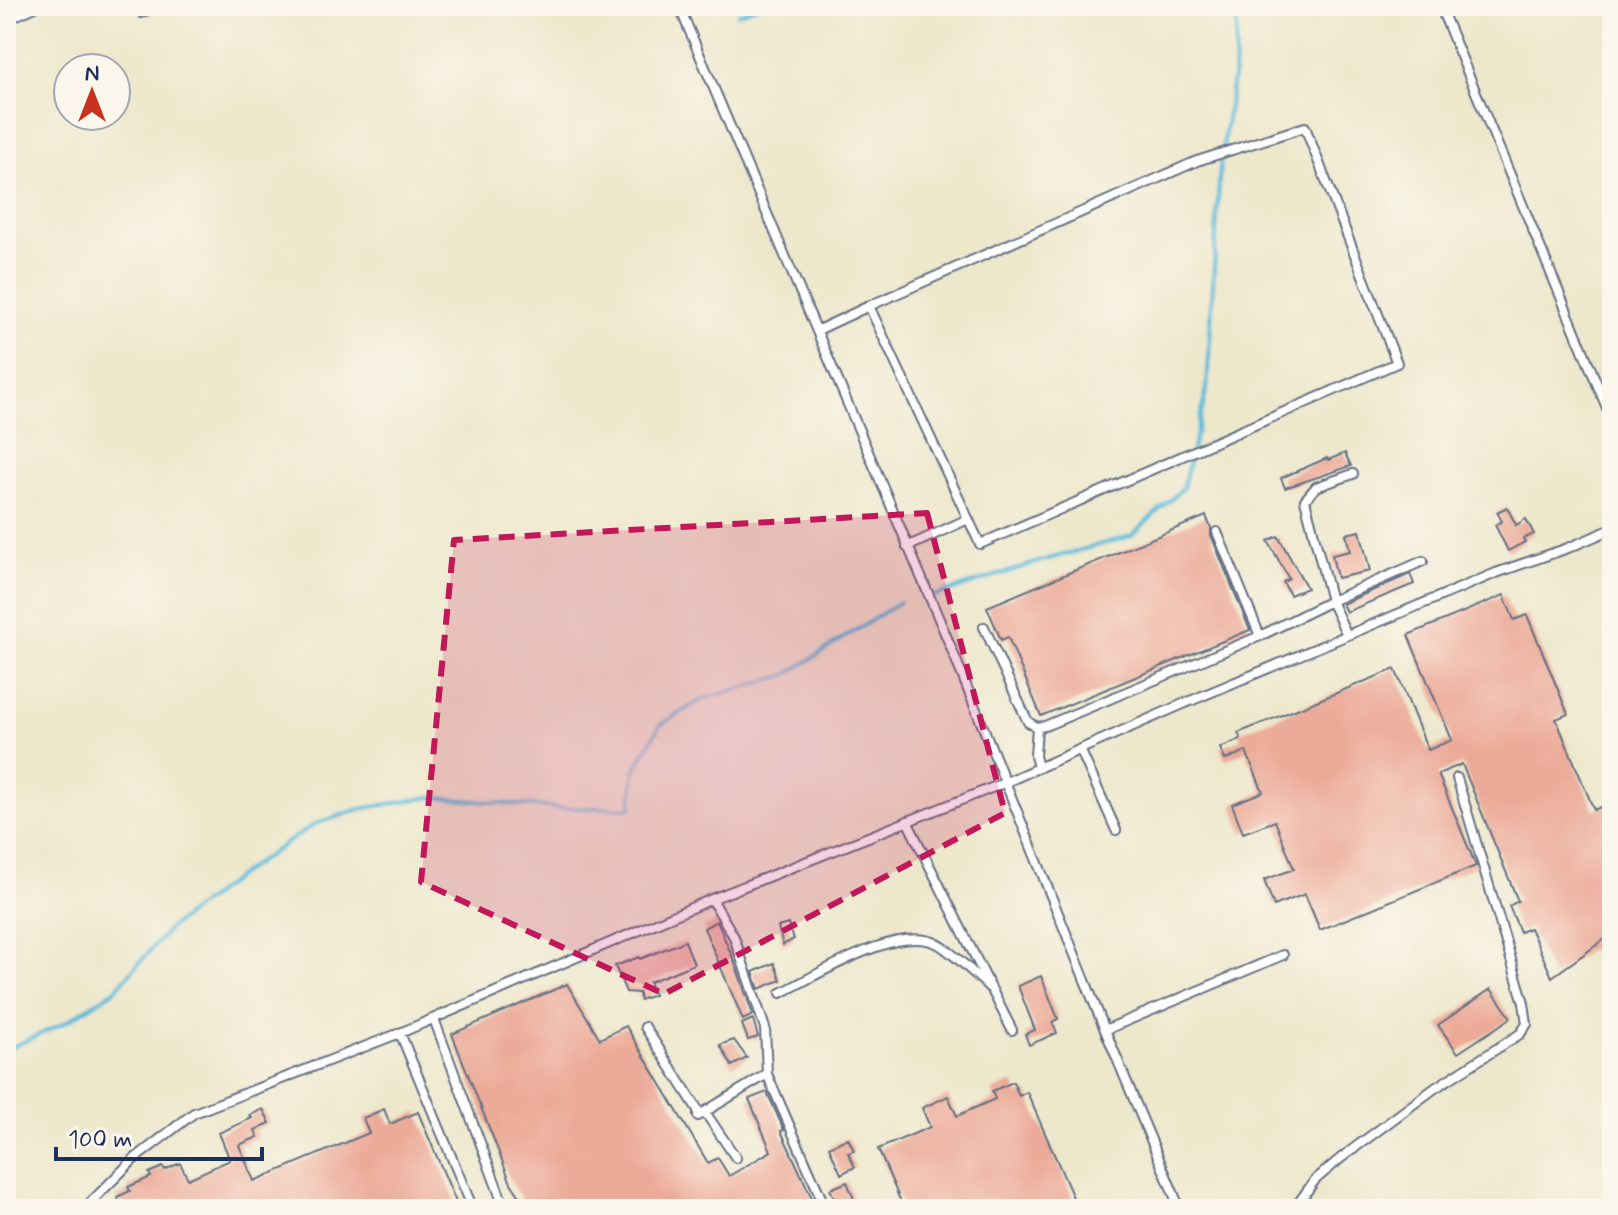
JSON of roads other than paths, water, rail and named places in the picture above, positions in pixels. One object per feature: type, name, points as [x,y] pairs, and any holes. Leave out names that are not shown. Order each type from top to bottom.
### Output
[{"type":"lane","points":[[142,13],[156,6]]},
{"type":"lane","points":[[679,6],[950,645],[1180,1209]]},
{"type":"lane","points":[[1440,6],[1612,420]]},
{"type":"lane","points":[[6,20],[34,7]]},
{"type":"lane","points":[[818,330],[869,306],[1197,161],[1305,127],[1397,363],[980,544],[869,306]]},
{"type":"lane","points":[[1347,635],[1331,601],[1305,500],[1316,487],[1353,474]]},
{"type":"lane","points":[[907,547],[968,519]]},
{"type":"lane","points":[[84,1209],[133,1160],[194,1113],[434,1019],[712,899],[1004,783],[1347,635],[1612,529]]},
{"type":"lane","points":[[1217,532],[1260,636]]},
{"type":"lane","points":[[984,627],[1028,722],[1037,727],[1045,726],[1260,636],[1423,561]]},
{"type":"lane","points":[[1037,727],[1035,756],[1038,767]]},
{"type":"lane","points":[[1080,749],[1116,830]]},
{"type":"lane","points":[[1294,1209],[1315,1180],[1341,1158],[1435,1088],[1520,1034],[1527,1024],[1524,1003],[1457,778]]},
{"type":"lane","points":[[907,821],[1012,1030]]},
{"type":"lane","points":[[712,899],[734,937],[765,1028],[767,1074],[826,1209]]},
{"type":"lane","points":[[781,993],[884,942],[905,938],[938,943],[991,989]]},
{"type":"lane","points":[[1105,1030],[1283,955]]},
{"type":"lane","points":[[434,1019],[505,1209]]},
{"type":"lane","points":[[645,1027],[679,1077],[698,1110],[698,1116],[767,1074]]},
{"type":"lane","points":[[400,1033],[473,1209]]},
{"type":"lane","points":[[705,1112],[736,1158]]},
{"type":"waterway","points":[[738,14],[759,6]]},
{"type":"waterway","points":[[934,596],[1131,536],[1183,488],[1207,389],[1220,166],[1234,72],[1238,6]]},
{"type":"waterway","points":[[6,1050],[68,1021],[115,990],[171,927],[245,871],[315,824],[360,809],[431,797],[557,808],[631,808],[634,772],[660,725],[703,699],[786,675],[900,602]]}]
